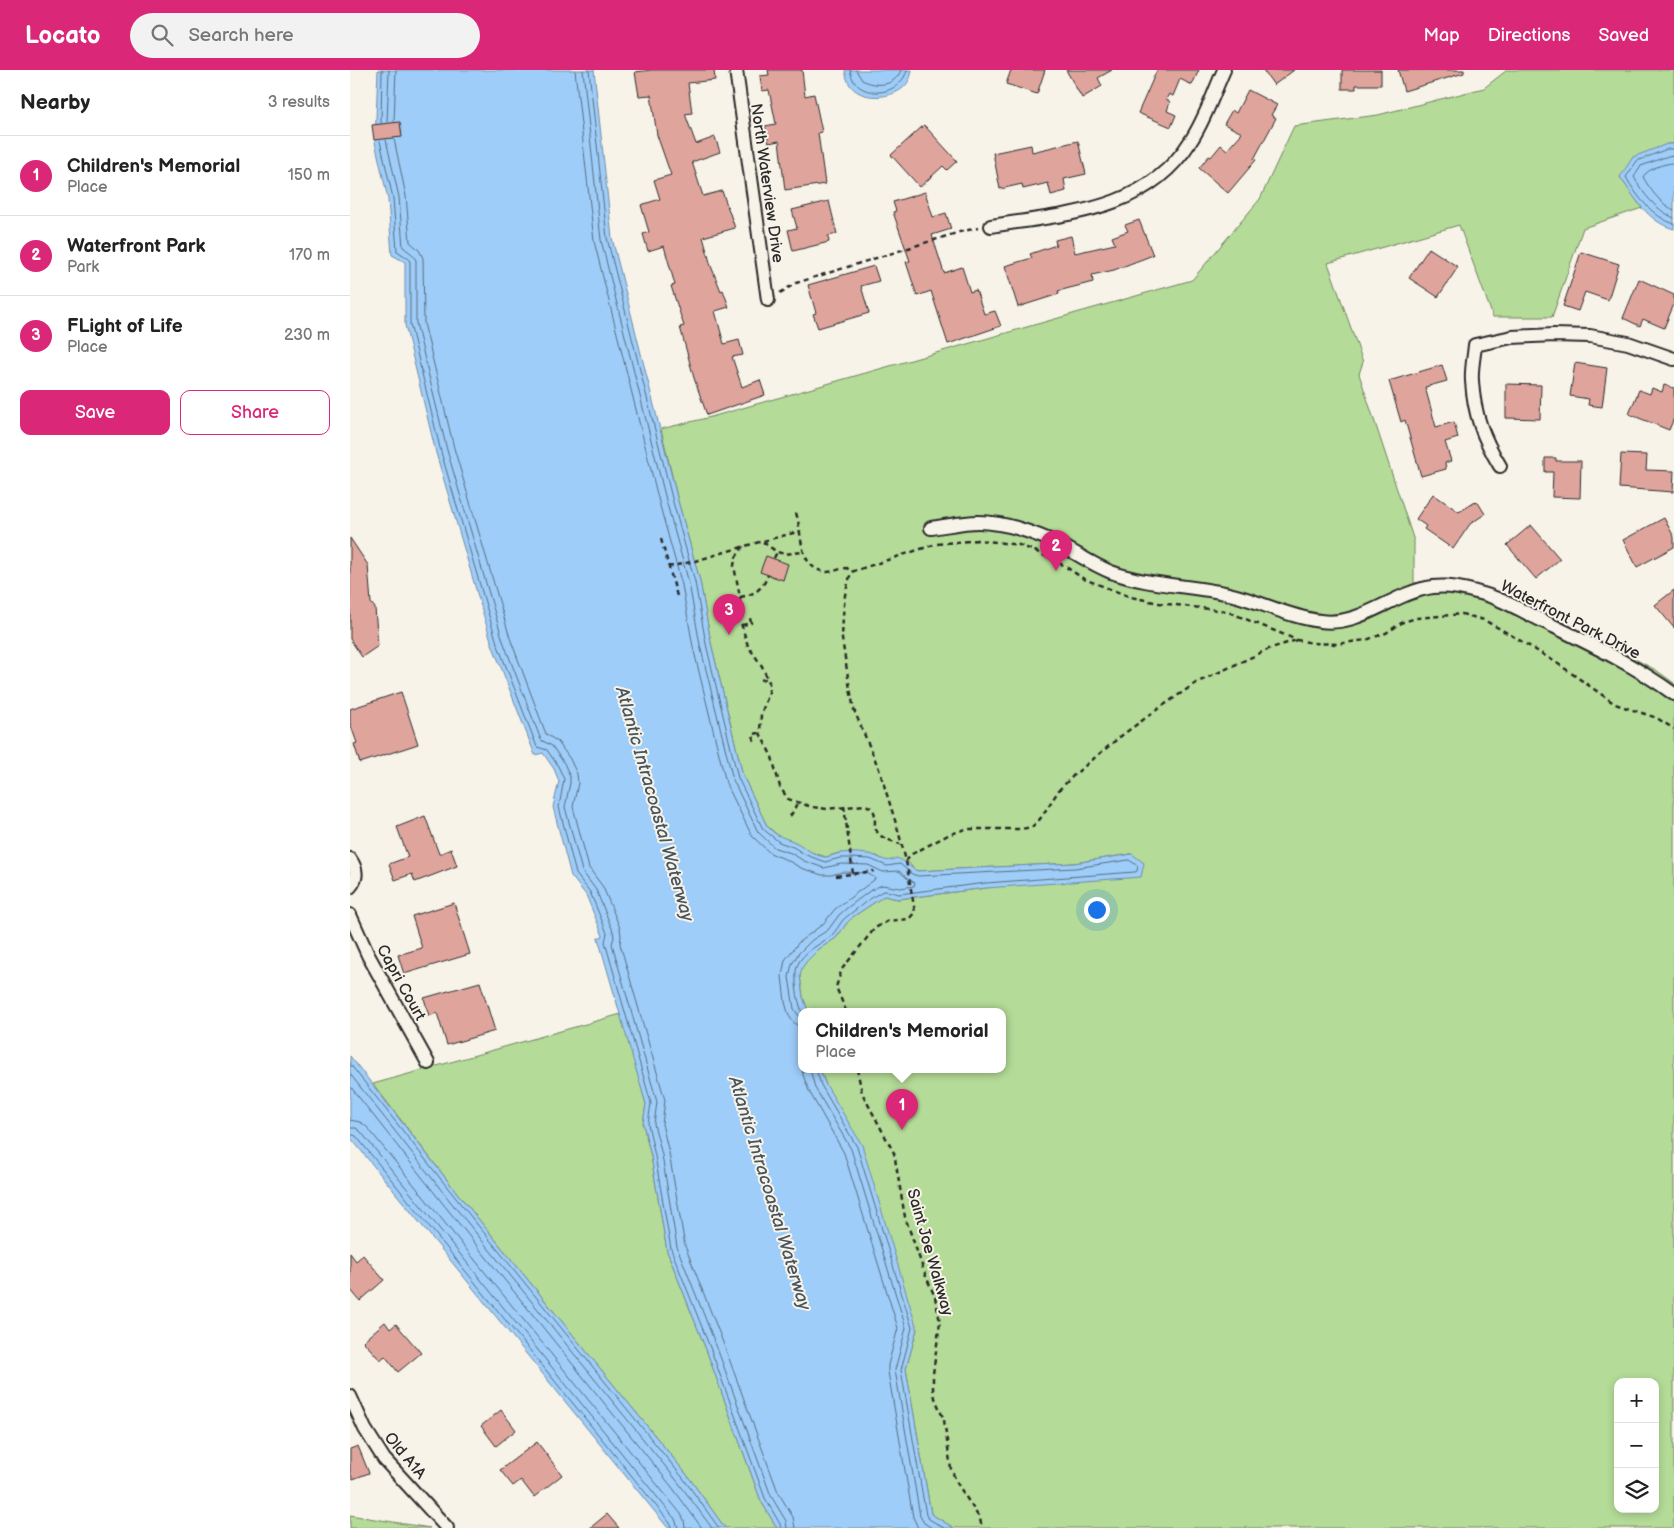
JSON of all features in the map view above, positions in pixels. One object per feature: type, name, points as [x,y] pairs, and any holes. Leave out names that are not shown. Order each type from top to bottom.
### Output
[{"type":"street","name":"North Waterview Drive","points":[[736,70],[768,300]]},
{"type":"street","points":[[991,226],[1085,211],[1125,198],[1145,187],[1168,168],[1190,142],[1224,70]]},
{"type":"street","points":[[1500,466],[1486,444],[1477,416],[1472,380],[1474,345],[1512,337],[1590,336],[1628,343],[1674,358]]},
{"type":"street","name":"Waterfront Park Drive","points":[[931,528],[980,522],[1018,528],[1060,545],[1111,572],[1139,581],[1212,590],[1318,621],[1348,620],[1410,593],[1432,587],[1464,588],[1494,597],[1591,645],[1646,675],[1674,694]]},
{"type":"street","points":[[350,860],[356,872],[354,882],[350,887]]},
{"type":"street","name":"Capri Court","points":[[350,915],[368,955],[428,1063]]},
{"type":"street","name":"Old A1A","points":[[350,1396],[365,1429],[384,1459],[447,1528]]},
{"type":"path","points":[[768,300],[796,283],[963,231],[991,226]]},
{"type":"path","points":[[796,512],[801,531],[803,552],[810,563],[818,569],[828,572],[847,568],[851,572]]},
{"type":"path","points":[[668,566],[695,561],[801,531]]},
{"type":"path","points":[[661,539],[677,596]]},
{"type":"path","points":[[851,572],[936,544],[966,540],[991,541],[1019,545],[1037,552],[1063,565],[1084,579],[1131,597],[1159,603],[1226,611],[1297,640],[1313,643],[1337,644],[1366,640],[1386,632],[1403,622],[1417,618],[1462,614],[1484,620],[1511,635],[1557,663],[1615,704],[1657,718],[1674,728]]},
{"type":"path","points":[[761,542],[766,543],[777,552],[785,554],[803,552]]},
{"type":"path","points":[[743,546],[735,559],[734,566],[740,597],[742,625],[748,646],[768,678],[769,694],[761,714],[760,733],[772,757],[783,792],[788,799],[797,803],[822,809],[859,804],[869,806],[875,814],[878,833],[901,844]]},
{"type":"path","points":[[774,558],[777,552]]},
{"type":"path","points":[[845,1008],[836,987],[842,968],[875,928],[888,921],[909,918],[914,912],[906,861],[879,769],[854,710],[848,683],[842,639],[845,594],[851,572]]},
{"type":"path","points":[[740,597],[750,595],[759,590],[768,575]]},
{"type":"path","points":[[733,605],[740,606]]},
{"type":"path","points":[[742,625],[750,624],[750,618]]},
{"type":"path","points":[[906,861],[912,854],[948,835],[966,829],[1021,829],[1032,827],[1074,775],[1155,711],[1196,683],[1271,648],[1297,640]]},
{"type":"path","points":[[761,680],[768,678]]},
{"type":"path","points":[[754,741],[752,734],[760,733]]},
{"type":"path","points":[[790,816],[797,803]]},
{"type":"path","points":[[844,806],[853,874]]},
{"type":"path","points":[[836,876],[874,871]]},
{"type":"path","name":"Saint Joe Walkway","points":[[858,1073],[862,1093],[894,1153],[906,1217],[935,1298],[940,1322],[933,1374],[933,1389],[944,1420],[951,1469],[957,1483],[980,1519],[982,1528]]},
{"type":"green space","points":[[1507,70],[1674,70],[1674,144],[1667,144],[1620,177],[1642,208],[1583,228],[1552,317],[1493,317],[1459,225],[1328,263],[1363,362],[1359,374],[1414,541],[1414,583],[1446,579],[1484,587],[1523,601],[1656,670],[1674,683],[1674,1528],[954,1528],[931,1514],[906,1369],[917,1329],[821,1073],[1006,1073],[1006,1008],[807,1008],[803,997],[800,976],[802,967],[819,949],[836,938],[854,916],[884,896],[898,899],[986,888],[1131,854],[1074,863],[918,871],[914,870],[909,863],[885,861],[877,856],[839,853],[826,857],[808,851],[795,842],[781,838],[767,826],[743,776],[711,643],[700,581],[661,429],[711,417],[1192,280],[1260,199],[1294,126],[1378,115],[1484,88]]},
{"type":"green space","points":[[621,1014],[646,1104],[643,1124],[651,1156],[667,1251],[707,1352],[761,1501],[777,1528],[725,1528],[687,1475],[458,1194],[373,1084]]},
{"type":"green space","points":[[350,1515],[430,1528],[350,1528]]},
{"type":"water","name":"Atlantic Intracoastal Waterway","points":[[378,70],[594,70],[612,238],[700,581],[711,643],[743,776],[767,826],[771,830],[821,856],[827,857],[840,853],[861,853],[889,860],[896,858],[918,871],[1074,863],[1132,854],[1144,863],[1141,877],[986,888],[898,899],[884,896],[854,916],[836,938],[819,949],[802,968],[800,976],[803,997],[807,1008],[798,1008],[798,1073],[821,1073],[825,1083],[862,1145],[917,1329],[906,1369],[931,1514],[954,1528],[777,1528],[761,1501],[707,1352],[667,1251],[651,1156],[643,1124],[646,1104],[598,938],[603,936],[586,895],[571,876],[553,807],[559,781],[554,769],[543,753],[535,755],[492,644],[436,453],[405,325],[405,262],[392,255],[388,199],[375,142]]},
{"type":"water","points":[[845,70],[912,70],[910,79],[898,91],[884,96],[868,96],[861,94],[850,85]]},
{"type":"water","points":[[1667,144],[1674,144],[1674,229],[1665,226],[1649,215],[1620,177],[1633,157]]},
{"type":"water","points":[[350,1056],[458,1194],[687,1475],[725,1528],[668,1528],[350,1137]]},
{"type":"building","points":[[652,70],[714,70],[715,80],[688,83],[692,113],[685,114],[696,144],[715,137],[720,152],[692,162],[703,196],[722,191],[735,228],[703,237],[711,266],[729,307],[715,311],[724,344],[739,340],[743,355],[732,357],[742,387],[760,380],[765,395],[707,415],[694,378],[680,327],[684,326],[671,286],[675,285],[664,246],[648,251],[643,234],[649,232],[641,205],[660,199],[654,180],[671,175],[657,135],[651,95],[639,96],[635,72]]},
{"type":"building","points":[[768,70],[802,70],[805,96],[814,94],[822,132],[818,133],[825,184],[785,190],[779,141],[769,143],[765,126],[776,124],[769,90],[762,91],[760,76],[769,75]]},
{"type":"building","points":[[1011,70],[1045,70],[1037,94],[1006,84]]},
{"type":"building","points":[[1066,70],[1112,70],[1098,78],[1102,86],[1082,98]]},
{"type":"building","points":[[1157,70],[1199,70],[1192,85],[1180,79],[1173,96],[1169,94],[1166,99],[1170,102],[1167,111],[1176,115],[1171,127],[1138,113]]},
{"type":"building","points":[[1263,70],[1294,70],[1274,85]]},
{"type":"building","points":[[1342,70],[1381,70],[1381,85],[1356,85],[1356,89],[1342,89]]},
{"type":"building","points":[[1398,70],[1464,70],[1464,73],[1404,91]]},
{"type":"building","points":[[1248,90],[1277,105],[1271,115],[1276,118],[1254,159],[1256,160],[1228,193],[1199,168],[1221,145],[1227,150],[1242,133],[1224,124],[1232,110],[1236,113]]},
{"type":"building","points":[[400,122],[402,137],[374,140],[372,125]]},
{"type":"building","points":[[924,125],[957,161],[947,170],[943,166],[920,187],[891,155]]},
{"type":"building","points":[[1078,141],[1086,174],[1064,179],[1066,191],[1051,195],[1048,183],[1023,189],[1022,184],[1000,189],[993,153],[1031,145],[1032,152]]},
{"type":"building","points":[[925,192],[933,217],[946,213],[951,229],[932,235],[944,273],[962,267],[970,292],[976,290],[984,314],[995,311],[1001,326],[948,344],[931,291],[917,296],[906,262],[910,261],[893,212],[896,211],[893,202]]},
{"type":"building","points":[[829,201],[837,234],[828,236],[829,242],[793,251],[788,230],[797,228],[792,210]]},
{"type":"building","points":[[1139,220],[1153,255],[1114,270],[1092,275],[1093,282],[1058,291],[1059,294],[1018,307],[1005,266],[1032,258],[1030,254],[1056,245],[1055,240],[1071,236],[1075,253],[1115,244],[1112,237],[1128,231],[1125,225]]},
{"type":"building","points":[[1429,248],[1458,267],[1438,297],[1409,278]]},
{"type":"building","points":[[1581,252],[1619,264],[1608,300],[1585,292],[1578,311],[1563,306]]},
{"type":"building","points":[[874,266],[879,281],[861,286],[869,313],[818,328],[813,314],[816,313],[808,285]]},
{"type":"building","points":[[1639,279],[1674,295],[1674,304],[1664,328],[1643,319],[1640,326],[1623,318]]},
{"type":"building","points":[[1575,363],[1607,368],[1602,407],[1588,405],[1589,399],[1570,396]]},
{"type":"building","points":[[1442,365],[1447,381],[1425,387],[1436,427],[1454,422],[1458,438],[1445,442],[1451,461],[1445,463],[1446,469],[1421,476],[1405,420],[1401,422],[1389,381]]},
{"type":"building","points":[[1506,384],[1541,385],[1540,419],[1506,418]]},
{"type":"building","points":[[1664,385],[1674,388],[1674,418],[1669,430],[1629,414],[1639,390],[1650,394],[1652,388],[1662,392]]},
{"type":"building","points":[[1621,454],[1647,455],[1646,470],[1674,471],[1673,492],[1619,488]]},
{"type":"building","points":[[1545,458],[1556,458],[1556,461],[1581,461],[1580,498],[1552,497],[1553,472],[1545,472]]},
{"type":"building","points":[[1433,494],[1459,512],[1477,501],[1485,514],[1470,524],[1453,549],[1424,529],[1426,526],[1416,519]]},
{"type":"building","points":[[1664,518],[1674,537],[1674,547],[1637,567],[1623,540]]},
{"type":"building","points":[[1531,525],[1560,559],[1536,579],[1507,545]]},
{"type":"building","points":[[350,538],[368,565],[371,603],[375,608],[378,646],[362,657],[350,639]]},
{"type":"building","points":[[766,556],[788,564],[783,580],[760,572]]},
{"type":"building","points":[[1674,590],[1674,628],[1655,605]]},
{"type":"building","points":[[401,692],[418,744],[360,763],[354,744],[357,743],[350,723],[350,709]]},
{"type":"building","points":[[425,816],[439,854],[451,849],[457,866],[415,882],[412,874],[395,880],[389,864],[408,857],[397,827]]},
{"type":"building","points":[[454,903],[470,954],[404,974],[398,955],[422,948],[412,916]]},
{"type":"building","points":[[480,982],[495,1031],[447,1045],[437,1013],[429,1016],[424,998]]},
{"type":"building","points":[[350,1253],[356,1261],[363,1255],[384,1280],[360,1301],[350,1289]]},
{"type":"building","points":[[385,1322],[390,1329],[396,1324],[421,1353],[398,1372],[385,1356],[380,1360],[363,1341]]},
{"type":"building","points":[[501,1410],[516,1430],[496,1446],[481,1426]]},
{"type":"building","points":[[537,1442],[562,1475],[534,1497],[521,1480],[513,1486],[500,1470]]},
{"type":"building","points":[[358,1446],[369,1473],[353,1479],[350,1473],[350,1449]]},
{"type":"building","points":[[607,1514],[619,1528],[590,1528]]},
{"type":"place","name":"Waterfront Park","points":[[1056,571]]},
{"type":"place","name":"FLight of Life","points":[[729,635]]},
{"type":"place","name":"Children's Memorial","points":[[902,1130]]}]
